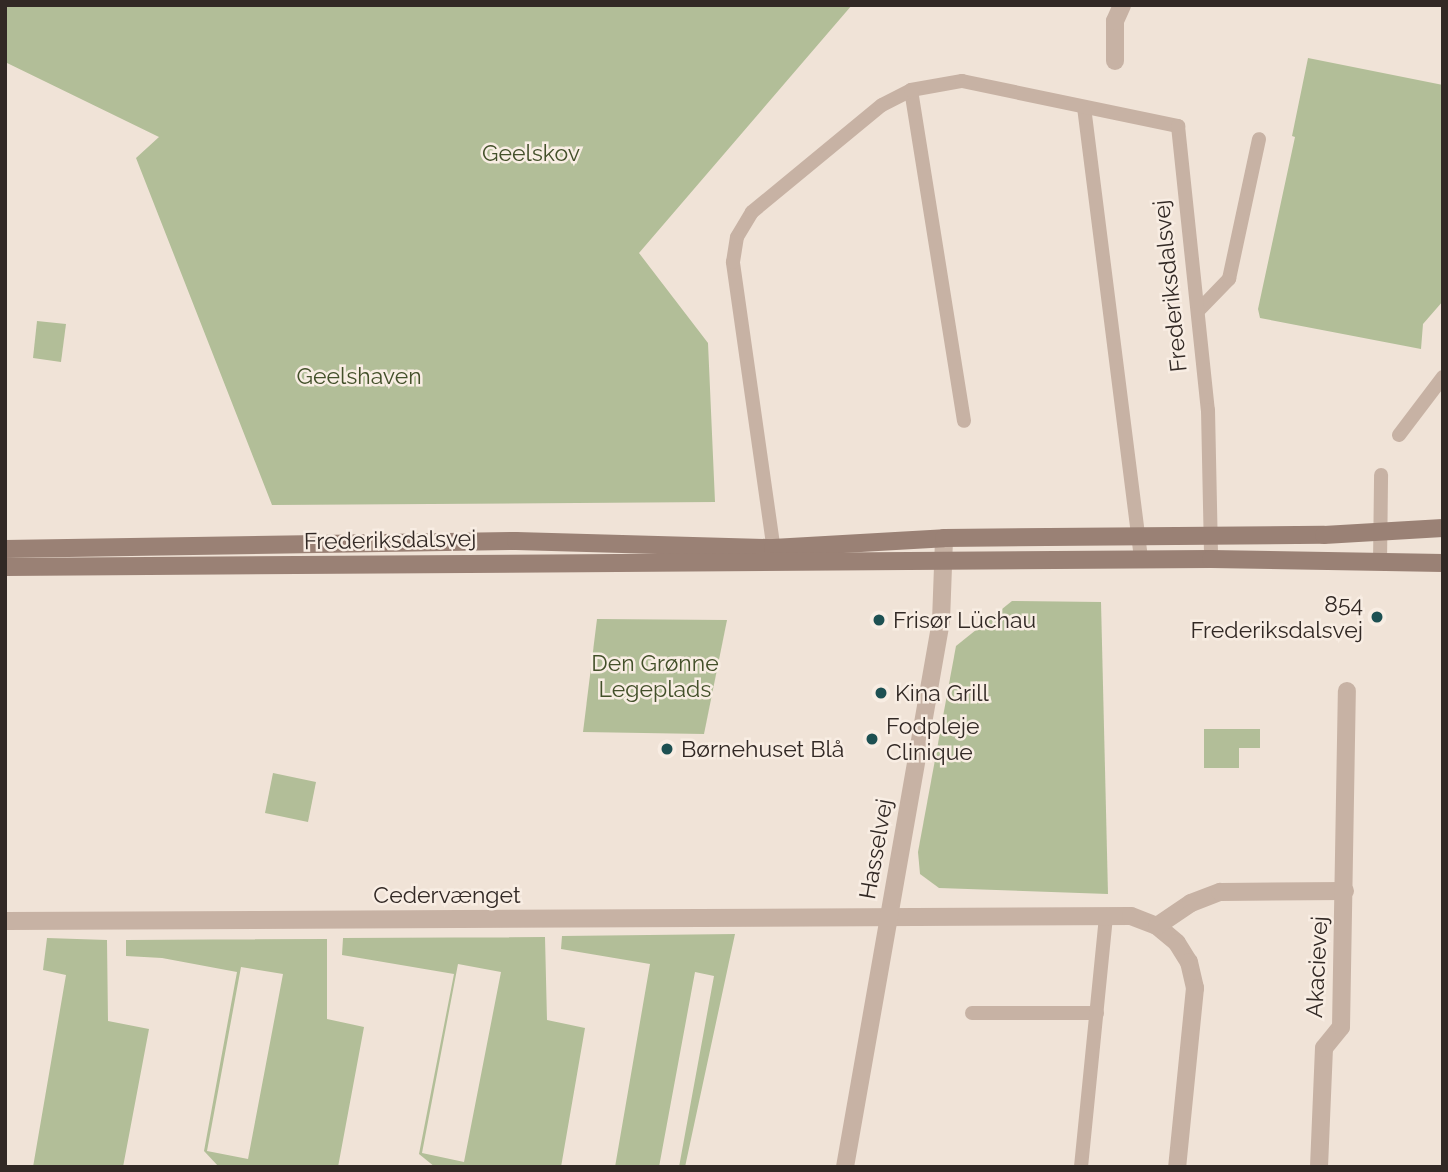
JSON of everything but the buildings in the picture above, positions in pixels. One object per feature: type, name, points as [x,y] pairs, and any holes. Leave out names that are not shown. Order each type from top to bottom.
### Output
[{"type":"street","points":[[1115,61],[1115,21],[1122,5]]},
{"type":"street","name":"Frederiksdalsvej","points":[[5,567],[774,555],[944,538],[1380,533],[1443,528]]},
{"type":"street","name":"Hasselvej","points":[[845,1167],[941,621],[944,538]]},
{"type":"street","name":"Frederiksdalsvej","points":[[5,549],[516,541],[945,563],[1141,559],[1443,563]]},
{"type":"street","name":"Akacievej","points":[[1319,1167],[1324,1048],[1340,1027],[1345,891],[1347,691]]},
{"type":"street","name":"Akacievej","points":[[1157,926],[1191,903],[1220,892],[1345,891]]},
{"type":"street","points":[[889,918],[1131,916],[1157,926],[1177,943],[1189,962],[1195,988],[1177,1167]]},
{"type":"street","name":"Cedervænget","points":[[5,921],[889,918]]},
{"type":"lane","name":"Frederiksdalsvej","points":[[774,555],[733,262],[737,237],[752,212],[825,148],[882,105],[911,90],[962,81],[1178,126],[1209,410],[1211,559]]},
{"type":"lane","points":[[911,90],[964,421]]},
{"type":"lane","points":[[1084,107],[1141,559]]},
{"type":"lane","points":[[1198,311],[1228,279],[1259,139]]},
{"type":"lane","points":[[1399,435],[1443,377]]},
{"type":"lane","points":[[1380,563],[1381,475]]},
{"type":"lane","points":[[1081,1167],[1106,916]]},
{"type":"lane","points":[[972,1013],[1097,1013]]},
{"type":"green space","points":[[5,5],[852,5],[639,253],[708,343],[715,502],[272,505],[136,158],[159,137],[5,62]]},
{"type":"green space","points":[[1308,58],[1443,85],[1443,301],[1423,324],[1421,349],[1260,318],[1258,309],[1295,137],[1292,136]]},
{"type":"green space","points":[[37,321],[66,324],[61,362],[33,358]]},
{"type":"green space","points":[[1012,601],[1101,602],[1108,894],[939,888],[920,874],[918,852],[956,646]]},
{"type":"green space","name":"Den Grønne Legeplads","points":[[597,619],[727,620],[704,734],[583,732]]},
{"type":"green space","points":[[1204,729],[1260,729],[1260,748],[1239,748],[1239,768],[1204,768]]},
{"type":"green space","points":[[273,773],[316,782],[308,822],[265,813]]},
{"type":"green space","points":[[735,934],[685,1167],[679,1167],[714,976],[695,972],[659,1167],[615,1167],[650,964],[561,949],[562,936]]},
{"type":"green space","points":[[545,937],[547,1020],[585,1028],[561,1167],[435,1167],[419,1154],[454,974],[342,955],[343,938]],"holes":[[[458,964],[501,972],[464,1162],[422,1153]]]},
{"type":"green space","points":[[47,938],[107,940],[108,1021],[149,1029],[123,1167],[33,1167],[66,975],[43,970]]},
{"type":"green space","points":[[327,939],[327,1019],[364,1027],[338,1167],[219,1167],[204,1151],[237,972],[162,958],[126,956],[126,940]],"holes":[[[241,967],[283,974],[248,1159],[207,1151]]]},
{"type":"place","name":"854 Frederiksdalsvej","points":[[1377,617]]},
{"type":"place","name":"Frisør Lüchau","points":[[879,620]]},
{"type":"place","name":"Kina Grill","points":[[881,693]]},
{"type":"place","name":"Fodpleje Clinique","points":[[872,739]]},
{"type":"place","name":"Børnehuset Blå","points":[[667,749]]},
{"type":"park label","name":"Geelskov","points":[[531,153]]},
{"type":"park label","name":"Geelshaven","points":[[359,376]]}]
